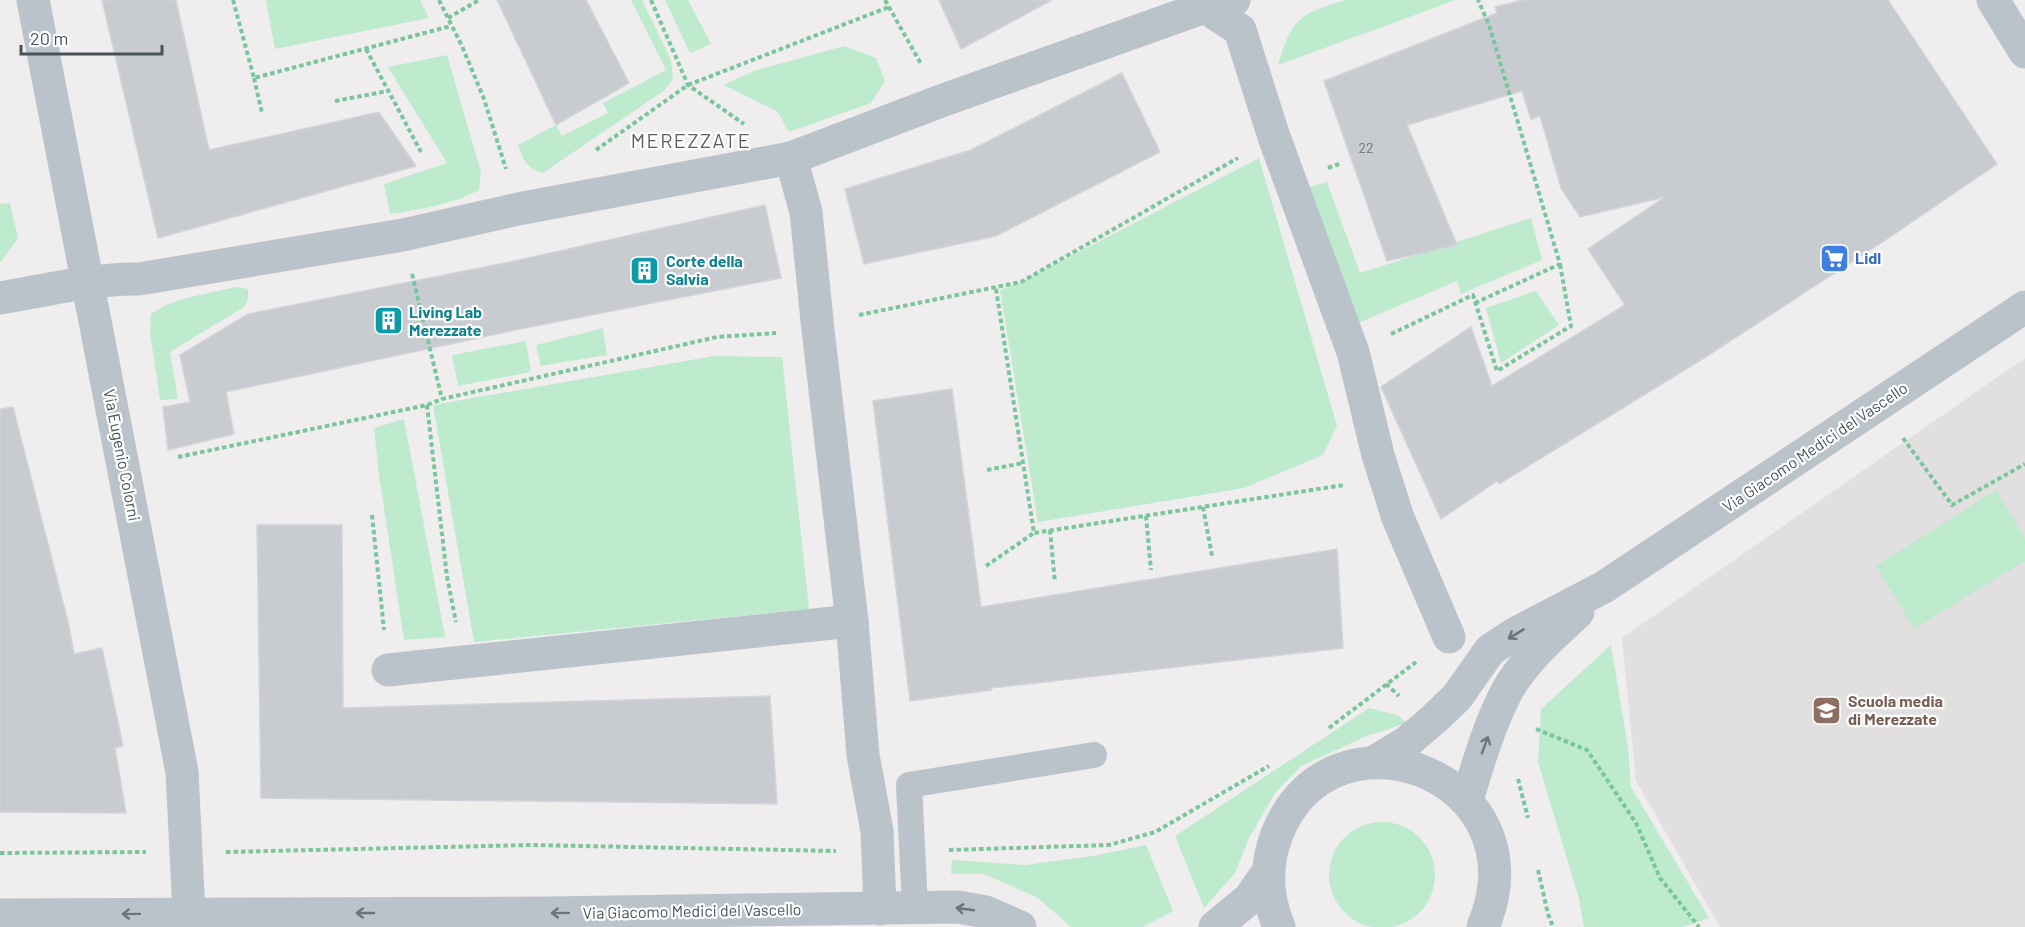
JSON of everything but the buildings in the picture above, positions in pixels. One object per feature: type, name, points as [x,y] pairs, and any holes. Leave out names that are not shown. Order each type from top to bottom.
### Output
[{"type":"street","name":"Via Eugenio Colorni","points":[[33,0],[182,772],[189,913]]},
{"type":"street","points":[[1993,0],[2025,52]]},
{"type":"street","points":[[0,298],[88,284],[139,279],[403,235],[518,209],[791,158],[1214,2],[1240,30],[1274,137],[1353,352],[1378,455],[1398,518],[1449,637]]},
{"type":"street","points":[[791,158],[806,212],[852,621],[863,755],[877,831],[880,909]]},
{"type":"street","name":"Via Giacomo Medici del Vascello","points":[[1374,762],[1407,742],[1433,720],[1456,696],[1490,650],[1516,633],[1604,587],[2025,307]]},
{"type":"street","name":"Via Giacomo Medici del Vascello","points":[[1467,800],[1483,749],[1508,690],[1531,658],[1604,587]]},
{"type":"street","points":[[388,670],[852,621]]},
{"type":"street","points":[[1279,927],[1270,901],[1268,872],[1270,851],[1285,816],[1304,793],[1321,779],[1341,769],[1374,762],[1401,764],[1423,770],[1449,784],[1467,800],[1486,830],[1493,852],[1496,880],[1494,920]]},
{"type":"street","points":[[1215,927],[1249,900],[1268,872]]},
{"type":"street","name":"Via Giacomo Medici del Vascello","points":[[0,915],[512,913],[958,907],[986,912],[1020,927]]},
{"type":"lane","points":[[915,908],[909,785],[1094,755]]},
{"type":"path","points":[[233,0],[262,114]]},
{"type":"path","points":[[439,0],[462,46],[484,99],[518,209]]},
{"type":"path","points":[[448,18],[479,0]]},
{"type":"path","points":[[651,0],[688,85],[791,158]]},
{"type":"path","points":[[885,0],[941,101]]},
{"type":"path","points":[[1353,352],[1473,294],[1497,371],[1571,326],[1560,264],[1489,25],[1478,0]]},
{"type":"path","points":[[593,152],[688,85],[889,7]]},
{"type":"path","points":[[254,78],[451,26]]},
{"type":"path","points":[[366,49],[421,152]]},
{"type":"path","points":[[334,101],[388,91]]},
{"type":"path","points":[[178,457],[427,405],[441,399],[717,338],[817,324],[1022,282],[1274,137]]},
{"type":"path","points":[[403,235],[441,399]]},
{"type":"path","points":[[1475,303],[1560,264]]},
{"type":"path","points":[[996,289],[1034,533]]},
{"type":"path","points":[[427,405],[447,577],[464,662]]},
{"type":"path","points":[[1907,444],[1952,505],[2025,464]]},
{"type":"path","points":[[986,566],[1034,533],[1349,484],[1378,455]]},
{"type":"path","points":[[987,470],[1023,463]]},
{"type":"path","points":[[1203,507],[1212,556]]},
{"type":"path","points":[[372,515],[388,670]]},
{"type":"path","points":[[1146,516],[1151,570]]},
{"type":"path","points":[[1050,530],[1055,582]]},
{"type":"path","points":[[1534,728],[1587,750],[1636,823],[1660,878],[1699,927]]},
{"type":"path","points":[[912,851],[1109,845],[1155,832],[1239,782]]},
{"type":"path","points":[[0,853],[531,845],[878,852]]},
{"type":"shaded area","name":"Scuola media di Merezzate","points":[[2025,358],[2025,927],[1720,927],[1636,781],[1622,638]]},
{"type":"green space","points":[[266,0],[420,0],[429,18],[275,49]]},
{"type":"green space","points":[[631,0],[642,0],[671,60],[673,79],[665,90],[543,173],[533,169],[524,160],[518,145],[556,125],[562,136],[608,113],[603,103],[666,70]]},
{"type":"green space","points":[[665,0],[688,0],[711,44],[690,53]]},
{"type":"green space","points":[[1345,0],[1456,0],[1278,65],[1288,37],[1300,20],[1318,9]]},
{"type":"green space","points":[[844,46],[876,58],[885,81],[871,103],[789,132],[777,111],[723,85],[754,71]]},
{"type":"green space","points":[[447,55],[481,172],[479,190],[447,203],[390,214],[384,184],[447,163],[388,67]]},
{"type":"green space","points":[[1259,158],[1337,426],[1323,455],[1244,488],[1038,522],[1000,290],[1021,282]]},
{"type":"green space","points":[[1327,182],[1360,273],[1531,218],[1542,260],[1461,294],[1457,281],[1356,324],[1309,187]]},
{"type":"green space","points":[[10,203],[18,238],[0,263],[0,204]]},
{"type":"green space","points":[[236,287],[248,289],[248,299],[244,307],[170,352],[178,399],[160,400],[150,332],[151,314],[181,300]]},
{"type":"green space","points":[[1536,291],[1559,325],[1501,363],[1486,308]]},
{"type":"green space","points":[[603,328],[607,355],[541,366],[536,345]]},
{"type":"green space","points":[[526,341],[531,372],[458,386],[452,355]]},
{"type":"green space","points":[[714,356],[782,357],[809,609],[474,642],[433,405]]},
{"type":"green space","points":[[404,419],[445,637],[404,640],[374,428]]},
{"type":"green space","points":[[1996,490],[2025,538],[2025,561],[1914,629],[1876,566]]},
{"type":"green space","points":[[1611,645],[1628,747],[1631,787],[1709,918],[1683,927],[1584,927],[1579,899],[1538,762],[1541,709]]},
{"type":"green space","points":[[1369,708],[1397,715],[1407,723],[1367,736],[1301,766],[1275,793],[1249,838],[1235,873],[1204,908],[1175,836]]},
{"type":"green space","points":[[1382,822],[1402,826],[1419,838],[1431,855],[1435,875],[1431,895],[1419,912],[1402,924],[1382,928],[1362,924],[1345,912],[1333,895],[1329,875],[1333,855],[1345,838],[1362,826]]},
{"type":"green space","points":[[1146,845],[1173,911],[1143,927],[1071,927],[1038,898],[984,874],[951,874],[952,860],[1025,865],[1093,856]]},
{"type":"place","name":"Lidl","points":[[1834,258]]},
{"type":"place","name":"Corte della Salvia","points":[[645,270]]},
{"type":"place","name":"Living Lab Merezzate","points":[[388,321]]},
{"type":"place","name":"Scuola media di Merezzate","points":[[1827,710]]},
{"type":"district","name":"MEREZZATE","points":[[691,141]]}]
